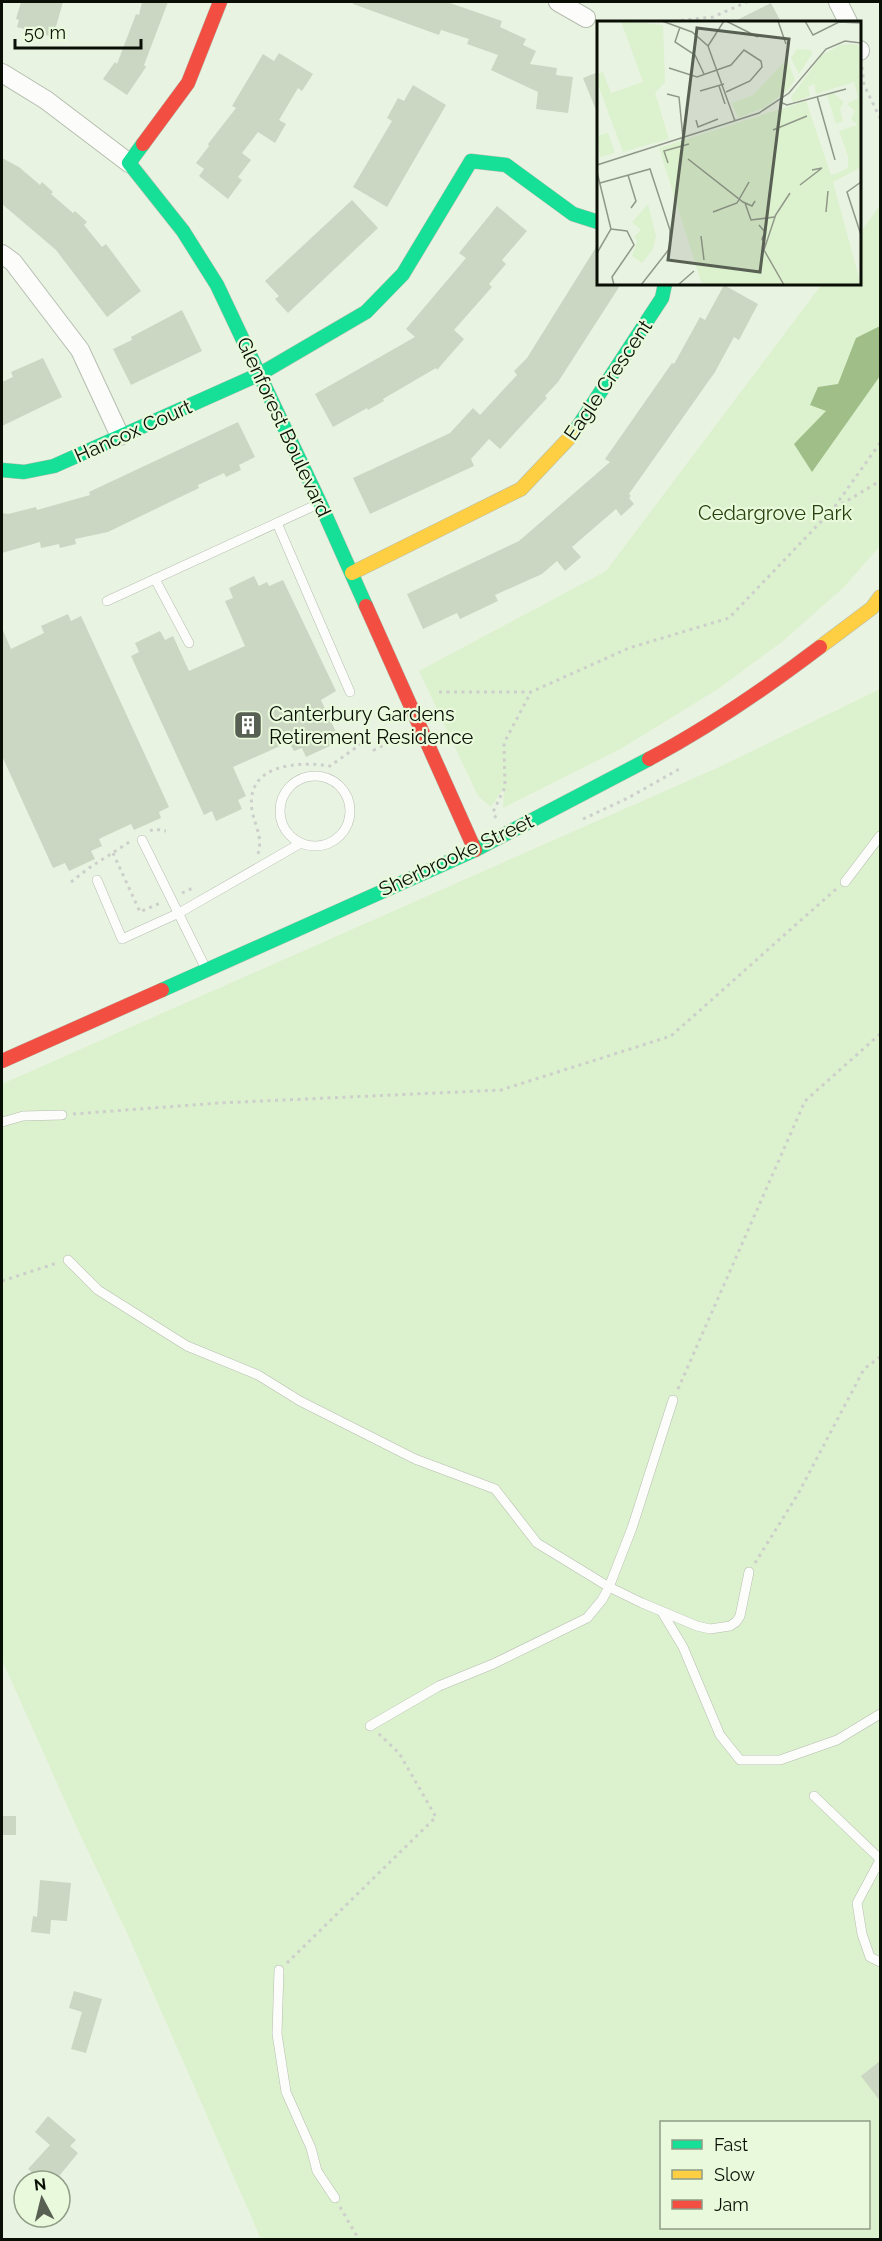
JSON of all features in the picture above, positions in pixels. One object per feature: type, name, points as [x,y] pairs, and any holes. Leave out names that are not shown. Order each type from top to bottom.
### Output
[{"type":"street","points":[[129,163],[188,83],[220,2]]},
{"type":"street","points":[[558,2],[586,18]]},
{"type":"street","points":[[838,2],[848,21]]},
{"type":"street","name":"Glenforest Boulevard","points":[[2,73],[46,100],[129,163],[183,231],[217,285],[352,573],[475,850]]},
{"type":"street","points":[[260,374],[366,312],[403,274],[471,161],[506,165],[573,214],[597,222]]},
{"type":"street","points":[[2,254],[13,262],[80,350],[120,436]]},
{"type":"street","name":"Eagle Crescent","points":[[352,573],[521,489],[569,441],[662,298],[665,285]]},
{"type":"street","name":"Hancox Court","points":[[2,470],[24,472],[54,466],[260,374]]},
{"type":"street","name":"Sherbrooke Street","points":[[2,1061],[475,850],[689,738],[784,674],[878,606]]},
{"type":"lane","points":[[107,601],[320,503]]},
{"type":"lane","points":[[277,523],[350,692]]},
{"type":"lane","points":[[155,579],[189,642]]},
{"type":"lane","points":[[96,880],[122,939],[179,913],[301,843],[313,846],[324,845],[335,840],[343,833],[349,822],[351,811],[344,790],[336,782],[313,775],[292,784],[284,794],[280,804],[280,817],[291,837],[301,843]]},
{"type":"lane","points":[[845,882],[880,836]]},
{"type":"lane","points":[[141,837],[206,969]]},
{"type":"lane","points":[[2,1122],[23,1116],[62,1115]]},
{"type":"lane","points":[[68,1260],[98,1290],[187,1346],[258,1375],[300,1401],[415,1459],[495,1489],[537,1543],[609,1587],[662,1612],[710,1629],[730,1626],[740,1616],[749,1572]]},
{"type":"lane","points":[[370,1726],[439,1686],[492,1664],[587,1618],[602,1600],[609,1587],[632,1528],[673,1400]]},
{"type":"lane","points":[[662,1612],[683,1647],[720,1735],[740,1760],[780,1760],[837,1740],[880,1714]]},
{"type":"lane","points":[[814,1797],[880,1859],[857,1903],[862,1934],[870,1957],[880,1962]]},
{"type":"lane","points":[[279,1970],[277,2034],[286,2092],[311,2148],[317,2171],[335,2198]]},
{"type":"path","points":[[675,21],[713,17],[747,2]]},
{"type":"path","points":[[861,60],[864,85],[880,118]]},
{"type":"path","points":[[439,692],[531,692],[629,648],[729,618],[833,509],[880,443]]},
{"type":"path","points":[[833,509],[880,481]]},
{"type":"path","points":[[505,834],[493,812],[505,787],[504,742],[531,692]]},
{"type":"path","points":[[256,861],[261,843],[252,808],[253,790],[268,771],[290,764],[310,763],[330,766],[368,739],[374,750],[397,738]]},
{"type":"path","points":[[71,882],[88,868],[153,829],[165,831]]},
{"type":"path","points":[[114,854],[140,912],[203,884]]},
{"type":"path","points":[[62,1115],[219,1103],[501,1090],[671,1036],[845,882]]},
{"type":"path","points":[[673,1400],[805,1101],[880,1034]]},
{"type":"path","points":[[2,1281],[68,1260]]},
{"type":"path","points":[[749,1572],[798,1494],[864,1368],[880,1357]]},
{"type":"path","points":[[279,1970],[436,1817],[399,1752],[370,1726]]},
{"type":"path","points":[[335,2198],[359,2240]]},
{"type":"green space","name":"Cedargrove Park","points":[[880,205],[880,546],[844,587],[783,641],[718,689],[622,748],[503,808],[504,788],[491,807],[478,796],[419,671],[606,571],[821,285],[861,285],[861,232]]},
{"type":"green space","points":[[880,689],[880,2239],[261,2239],[127,1933],[2,1660],[2,1084],[717,768]]},
{"type":"shaded area","points":[[880,326],[880,376],[812,472],[794,444],[826,411],[810,405],[818,387],[838,384],[856,338]]},
{"type":"building","points":[[21,2],[63,2],[53,37],[17,27],[19,20],[16,19]]},
{"type":"building","points":[[142,2],[168,2],[144,65],[146,67],[127,95],[103,79],[115,62],[117,64],[136,14],[139,15]]},
{"type":"building","points":[[353,2],[447,2],[502,21],[500,27],[526,39],[523,45],[536,51],[530,64],[557,68],[556,75],[573,77],[568,113],[536,109],[538,92],[491,70],[498,55],[467,44],[469,39],[441,30],[439,35],[353,4]]},
{"type":"building","points":[[771,3],[780,21],[735,21]]},
{"type":"building","points":[[279,53],[313,74],[302,91],[298,88],[279,120],[286,124],[275,143],[258,132],[242,153],[251,160],[238,177],[242,180],[228,199],[199,176],[204,169],[196,163],[236,108],[232,106],[263,54],[274,61]]},
{"type":"building","points":[[597,72],[597,113],[583,78]]},
{"type":"building","points":[[413,85],[446,105],[387,207],[353,187],[392,121],[387,118],[398,98],[404,101]]},
{"type":"building","points":[[2,158],[19,167],[40,185],[42,182],[53,192],[51,194],[87,222],[84,225],[102,247],[106,244],[141,291],[107,317],[56,250],[2,204]]},
{"type":"building","points":[[352,200],[378,228],[288,313],[275,299],[279,296],[265,281]]},
{"type":"building","points":[[497,206],[527,231],[502,260],[506,264],[489,284],[492,287],[454,330],[464,339],[437,370],[436,368],[383,399],[384,401],[333,427],[315,394],[415,337],[406,329],[466,258],[459,253]]},
{"type":"building","points":[[597,246],[597,285],[620,285],[558,382],[545,396],[547,398],[500,449],[489,439],[471,459],[474,466],[370,514],[353,478],[450,433],[473,408],[480,415],[517,375],[514,371],[527,358]]},
{"type":"building","points":[[724,285],[758,304],[739,340],[734,337],[715,372],[629,494],[634,504],[621,516],[616,509],[572,547],[581,557],[565,571],[557,561],[542,574],[495,595],[498,601],[460,619],[457,613],[423,629],[407,594],[519,541],[610,462],[605,459],[672,363],[674,364],[700,317],[705,320]]},
{"type":"building","points":[[182,310],[202,351],[131,385],[113,349]]},
{"type":"building","points":[[43,358],[62,397],[2,426],[2,382],[13,377],[11,372]]},
{"type":"building","points":[[238,422],[255,457],[239,465],[241,470],[226,477],[224,473],[198,485],[199,488],[108,532],[75,539],[76,544],[60,548],[59,544],[41,548],[40,542],[2,553],[2,513],[8,514],[36,507],[37,510],[90,495],[89,492]]},
{"type":"building","points":[[254,576],[259,586],[267,582],[269,586],[283,580],[336,691],[321,700],[336,732],[328,736],[332,745],[306,757],[302,748],[294,751],[289,742],[233,767],[246,796],[238,800],[242,809],[216,821],[212,811],[204,815],[131,656],[139,652],[135,643],[160,631],[165,640],[173,636],[189,671],[245,646],[225,601],[233,598],[229,588]]},
{"type":"building","points":[[68,614],[71,621],[81,616],[169,807],[159,812],[161,818],[134,830],[131,824],[99,839],[102,846],[91,851],[95,859],[69,871],[65,863],[53,868],[2,756],[2,628],[11,649],[44,633],[41,626]]},
{"type":"building","points":[[2,1816],[16,1816],[16,1835],[2,1835]]},
{"type":"building","points":[[40,1880],[71,1883],[67,1921],[51,1920],[50,1934],[31,1932],[33,1916],[37,1917]]},
{"type":"building","points":[[74,1991],[102,1999],[86,2053],[71,2049],[82,2012],[69,2008]]},
{"type":"building","points":[[880,2061],[880,2101],[861,2076]]},
{"type":"building","points":[[48,2116],[76,2140],[70,2146],[78,2153],[65,2169],[28,2169],[50,2145],[35,2132]]},
{"type":"traffic: fast","points":[[143,144],[129,163],[183,231],[217,285],[366,606]]},
{"type":"traffic: fast","points":[[2,470],[24,472],[54,466],[260,374],[366,312],[403,274],[471,161],[506,165],[573,214],[597,222]]},
{"type":"traffic: fast","points":[[573,434],[662,298],[665,285]]},
{"type":"traffic: fast","points":[[162,990],[475,850],[649,759]]},
{"type":"traffic: slow","points":[[352,573],[521,489],[573,434]]},
{"type":"traffic: slow","points":[[820,647],[872,608],[880,597]]},
{"type":"traffic: jam","points":[[143,144],[188,83],[220,2]]},
{"type":"traffic: jam","points":[[366,606],[475,850]]},
{"type":"traffic: jam","points":[[649,759],[737,706],[820,647]]},
{"type":"traffic: jam","points":[[2,1061],[162,990]]},
{"type":"place","name":"Canterbury Gardens Retirement Residence","points":[[248,725]]}]
